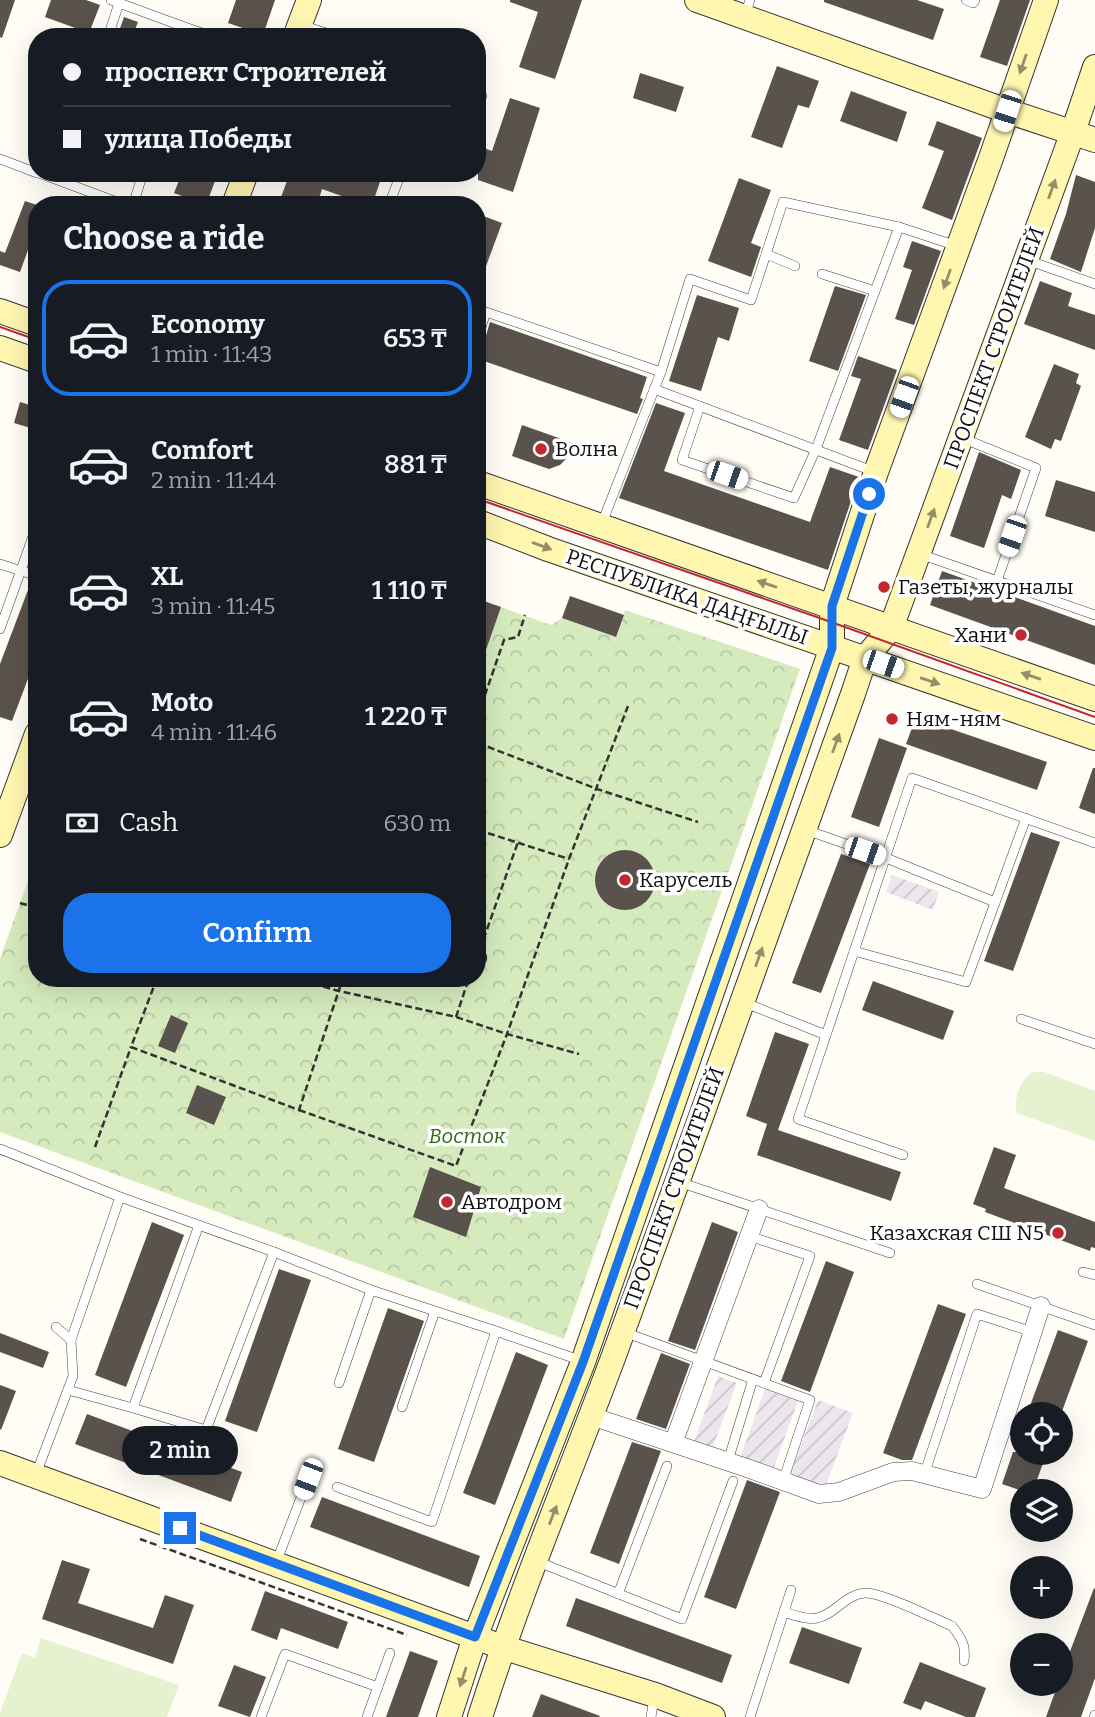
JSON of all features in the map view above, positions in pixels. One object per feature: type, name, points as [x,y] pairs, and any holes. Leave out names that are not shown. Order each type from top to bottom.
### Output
[{"type":"street","points":[[298,28],[309,0]]},
{"type":"street","points":[[696,0],[747,9],[1007,111],[1084,136]]},
{"type":"street","points":[[832,606],[876,472],[992,158],[1046,0]]},
{"type":"street","name":"ПРОСПЕКТ СТРОИТЕЛЕЙ","points":[[891,628],[1026,259],[1084,136],[1095,67]]},
{"type":"street","points":[[0,311],[28,321]]},
{"type":"street","points":[[0,348],[28,358]]},
{"type":"street","name":"РЕСПУБЛИКА ДАҢҒЫЛЫ","points":[[486,486],[1095,699]]},
{"type":"street","name":"РЕСПУБЛИКА ДАҢҒЫЛЫ","points":[[486,525],[548,549],[1095,738]]},
{"type":"street","name":"ПРОСПЕКТ СТРОИТЕЛЕЙ","points":[[449,1717],[475,1637],[583,1362],[832,648],[832,606]]},
{"type":"street","points":[[865,658],[891,628]]},
{"type":"street","name":"ПРОСПЕКТ СТРОИТЕЛЕЙ","points":[[480,1717],[502,1647],[678,1181],[865,658]]},
{"type":"street","points":[[0,835],[28,759]]},
{"type":"street","points":[[677,1433],[759,1209]]},
{"type":"street","points":[[591,1416],[819,1494],[839,1492],[893,1472],[912,1471],[982,1489],[1041,1306]]},
{"type":"street","points":[[0,1462],[502,1647],[653,1706],[713,1717]]},
{"type":"lane","points":[[966,0],[973,3],[975,0]]},
{"type":"lane","points":[[110,28],[115,2],[177,28]]},
{"type":"lane","points":[[0,159],[28,169]]},
{"type":"lane","points":[[62,182],[101,196]]},
{"type":"lane","points":[[601,526],[661,372],[690,279],[751,300],[783,202],[899,227],[959,247]]},
{"type":"lane","points":[[700,406],[682,460],[794,498],[816,449],[899,227]]},
{"type":"lane","points":[[766,254],[795,265]]},
{"type":"lane","points":[[1026,259],[1095,284]]},
{"type":"lane","points":[[822,274],[875,291]]},
{"type":"lane","points":[[486,313],[661,372]]},
{"type":"lane","points":[[654,388],[876,472]]},
{"type":"lane","points":[[961,437],[1036,468],[997,581]]},
{"type":"lane","points":[[0,629],[28,549]]},
{"type":"lane","points":[[918,554],[1095,615]]},
{"type":"lane","points":[[0,564],[28,573]]},
{"type":"lane","points":[[903,1155],[798,1119],[912,778],[1095,843]]},
{"type":"lane","points":[[854,951],[966,982],[1026,818]]},
{"type":"lane","points":[[804,830],[886,858],[995,902]]},
{"type":"lane","points":[[742,1002],[826,1035]]},
{"type":"lane","points":[[1021,1019],[1095,1044]]},
{"type":"lane","points":[[0,1149],[371,1290],[583,1362]]},
{"type":"lane","points":[[678,1181],[890,1253]]},
{"type":"lane","points":[[36,1476],[73,1376],[71,1340],[120,1196]]},
{"type":"lane","points":[[133,1408],[198,1225]]},
{"type":"lane","points":[[749,1236],[810,1256],[764,1383]]},
{"type":"lane","points":[[68,1390],[206,1430],[275,1252]]},
{"type":"lane","points":[[1083,1272],[1095,1275]]},
{"type":"lane","points":[[977,1284],[1095,1325]]},
{"type":"lane","points":[[339,1383],[371,1290]]},
{"type":"lane","points":[[402,1408],[435,1311]]},
{"type":"lane","points":[[924,1475],[977,1314],[1032,1332]]},
{"type":"lane","points":[[56,1327],[71,1340]]},
{"type":"lane","points":[[337,1487],[432,1522],[496,1331]]},
{"type":"lane","points":[[622,1331],[810,1401],[782,1482]]},
{"type":"lane","points":[[728,1461],[753,1379]]},
{"type":"lane","points":[[618,1594],[667,1466]]},
{"type":"lane","points":[[276,1563],[308,1479]]},
{"type":"lane","points":[[535,1561],[682,1619],[733,1481]]},
{"type":"lane","points":[[750,1717],[791,1590]]},
{"type":"lane","points":[[784,1612],[808,1619],[820,1618],[861,1593],[880,1596],[952,1626],[965,1648],[964,1661]]},
{"type":"lane","points":[[367,1717],[390,1653]]},
{"type":"lane","points":[[261,1717],[285,1654],[378,1687]]},
{"type":"path","points":[[486,692],[504,640],[517,637],[525,615]]},
{"type":"path","points":[[131,1047],[456,1166],[628,706]]},
{"type":"path","points":[[486,746],[597,789],[698,822]]},
{"type":"path","points":[[486,832],[569,859]]},
{"type":"path","points":[[486,929],[518,842]]},
{"type":"path","points":[[20,903],[28,905]]},
{"type":"path","points":[[94,1147],[154,987]]},
{"type":"path","points":[[325,987],[456,1017],[579,1054]]},
{"type":"path","points":[[299,1110],[340,987]]},
{"type":"path","points":[[456,1017],[466,987]]},
{"type":"path","points":[[140,1539],[416,1639]]},
{"type":"shaded area","points":[[892,875],[939,892],[933,910],[886,892]]},
{"type":"shaded area","points":[[718,1376],[737,1383],[710,1454],[692,1447]]},
{"type":"shaded area","points":[[765,1389],[798,1401],[773,1470],[740,1458]]},
{"type":"shaded area","points":[[818,1400],[853,1413],[823,1493],[788,1480]]},
{"type":"green space","name":"Восток","points":[[486,602],[551,625],[562,618],[615,637],[625,610],[800,669],[564,1339],[0,1132],[0,959],[28,881],[28,987],[486,987]]},
{"type":"green space","points":[[1034,1072],[1044,1072],[1095,1091],[1095,1141],[1017,1113],[1017,1097],[1024,1080]]},
{"type":"green space","points":[[41,1638],[179,1685],[167,1717],[0,1717],[22,1653],[35,1658]]},
{"type":"building","points":[[0,0],[15,0],[2,38],[0,37]]},
{"type":"building","points":[[51,0],[86,0],[100,5],[91,28],[75,28],[45,17]]},
{"type":"building","points":[[236,0],[275,0],[265,28],[243,28],[228,23]]},
{"type":"building","points":[[510,0],[582,0],[555,79],[519,67],[538,12]]},
{"type":"building","points":[[824,0],[917,0],[944,9],[933,40]]},
{"type":"building","points":[[1000,0],[1030,0],[1007,66],[980,57]]},
{"type":"building","points":[[124,17],[138,22],[136,28],[120,28]]},
{"type":"building","points":[[777,66],[819,81],[809,108],[798,105],[782,148],[751,137]]},
{"type":"building","points":[[640,73],[684,87],[676,112],[633,98]]},
{"type":"building","points":[[851,91],[907,112],[897,142],[840,121]]},
{"type":"building","points":[[510,98],[540,108],[513,192],[484,182],[486,182],[486,149],[492,151]]},
{"type":"building","points":[[937,121],[982,138],[952,220],[922,208],[944,151],[928,145]]},
{"type":"building","points":[[1076,175],[1095,182],[1095,228],[1081,272],[1050,259]]},
{"type":"building","points":[[739,178],[771,190],[751,243],[761,247],[751,277],[708,261]]},
{"type":"building","points":[[178,182],[215,182],[209,196],[182,196],[174,193]]},
{"type":"building","points":[[287,182],[380,182],[375,196],[342,196],[322,189],[320,196],[281,196]]},
{"type":"building","points":[[25,201],[28,202],[28,250],[20,272],[0,265],[0,251],[5,253]]},
{"type":"building","points":[[486,217],[502,223],[486,266]]},
{"type":"building","points":[[912,241],[941,251],[914,325],[895,319],[912,270],[903,267]]},
{"type":"building","points":[[1040,281],[1072,293],[1068,306],[1095,315],[1095,350],[1024,324]]},
{"type":"building","points":[[835,286],[866,295],[838,371],[809,361]]},
{"type":"building","points":[[697,295],[739,308],[729,341],[718,337],[701,391],[669,381]]},
{"type":"building","points":[[490,322],[647,377],[637,414],[486,362],[486,336]]},
{"type":"building","points":[[858,356],[897,370],[868,450],[839,440],[861,379],[851,376]]},
{"type":"building","points":[[1054,364],[1079,374],[1076,383],[1081,386],[1061,441],[1055,439],[1051,449],[1025,437]]},
{"type":"building","points":[[20,402],[28,404],[28,427],[14,423]]},
{"type":"building","points":[[656,403],[685,413],[664,471],[810,522],[830,467],[859,477],[828,570],[619,498]]},
{"type":"building","name":"Волна","points":[[522,425],[570,442],[566,459],[560,465],[549,469],[512,456]]},
{"type":"building","points":[[979,452],[1021,470],[1011,499],[1002,495],[984,548],[950,536]]},
{"type":"building","points":[[1056,480],[1095,492],[1095,532],[1045,516]]},
{"type":"building","points":[[942,571],[1095,626],[1095,665],[930,605]]},
{"type":"building","points":[[28,590],[28,679],[12,721],[0,717],[0,664]]},
{"type":"building","points":[[570,596],[624,615],[616,637],[562,618]]},
{"type":"building","points":[[486,602],[501,607],[486,650]]},
{"type":"building","points":[[916,717],[1047,762],[1037,790],[906,744]]},
{"type":"building","points":[[879,738],[907,748],[879,827],[851,817]]},
{"type":"building","points":[[1095,768],[1095,814],[1079,808]]},
{"type":"building","points":[[1031,832],[1060,842],[1013,971],[984,961]]},
{"type":"building","name":"Карусель","points":[[625,850],[646,859],[655,880],[646,901],[625,910],[604,901],[595,880],[604,859]]},
{"type":"building","points":[[841,854],[870,864],[821,993],[792,983]]},
{"type":"building","points":[[873,981],[954,1011],[943,1040],[862,1010]]},
{"type":"building","points":[[171,1015],[188,1023],[175,1053],[158,1046]]},
{"type":"building","points":[[775,1032],[809,1044],[778,1130],[901,1172],[891,1201],[757,1155],[767,1124],[746,1116]]},
{"type":"building","points":[[197,1085],[226,1097],[214,1125],[186,1113]]},
{"type":"building","points":[[994,1147],[1016,1155],[1004,1188],[1095,1222],[1095,1248],[1091,1247],[1090,1251],[985,1212],[986,1209],[973,1204]]},
{"type":"building","name":"Автодром","points":[[430,1167],[481,1187],[466,1237],[413,1217]]},
{"type":"building","points":[[152,1222],[184,1235],[126,1387],[95,1375]]},
{"type":"building","points":[[712,1222],[738,1232],[695,1350],[668,1341]]},
{"type":"building","points":[[826,1261],[854,1272],[810,1392],[781,1381]]},
{"type":"building","points":[[279,1269],[311,1280],[257,1432],[225,1421]]},
{"type":"building","points":[[938,1304],[966,1314],[912,1460],[902,1460],[883,1453]]},
{"type":"building","points":[[388,1308],[424,1321],[374,1462],[338,1449]]},
{"type":"building","points":[[1058,1330],[1088,1341],[1065,1402],[1031,1402]]},
{"type":"building","points":[[0,1333],[49,1352],[43,1368],[0,1352]]},
{"type":"building","points":[[516,1352],[548,1365],[495,1505],[463,1493]]},
{"type":"building","points":[[661,1353],[690,1364],[666,1429],[636,1419]]},
{"type":"building","points":[[0,1385],[16,1391],[1,1430],[0,1429]]},
{"type":"building","points":[[87,1414],[242,1472],[231,1502],[75,1444]]},
{"type":"building","points":[[632,1442],[661,1451],[619,1564],[590,1553]]},
{"type":"building","points":[[1010,1461],[1010,1465],[1042,1465],[1037,1479],[1010,1479],[1010,1487],[1002,1484]]},
{"type":"building","points":[[747,1480],[780,1492],[736,1609],[704,1597]]},
{"type":"building","points":[[322,1497],[480,1556],[469,1587],[310,1527]]},
{"type":"building","points":[[62,1560],[90,1569],[78,1603],[153,1628],[165,1595],[194,1605],[173,1664],[42,1619]]},
{"type":"building","points":[[1094,1588],[1095,1678],[1081,1717],[1046,1717],[1054,1696],[1073,1696],[1073,1644]]},
{"type":"building","points":[[265,1591],[348,1622],[338,1649],[281,1628],[277,1640],[251,1630]]},
{"type":"building","points":[[576,1598],[732,1655],[722,1683],[566,1626]]},
{"type":"building","points":[[802,1627],[862,1648],[849,1684],[789,1663]]},
{"type":"building","points":[[410,1651],[438,1661],[418,1717],[386,1717]]},
{"type":"building","points":[[920,1662],[986,1688],[975,1717],[966,1717],[925,1701],[921,1710],[903,1703]]},
{"type":"building","points":[[234,1665],[266,1677],[250,1717],[218,1706]]},
{"type":"building","points":[[541,1694],[600,1716],[532,1717]]},
{"type":"tram line","points":[[0,327],[28,337]]},
{"type":"tram line","points":[[486,502],[1095,717]]},
{"type":"place","name":"Волна","points":[[541,449]]},
{"type":"place","name":"Газеты, журналы","points":[[884,587]]},
{"type":"place","name":"Хани","points":[[1021,635]]},
{"type":"place","name":"Ням-ням","points":[[892,719]]},
{"type":"place","name":"Карусель","points":[[625,880]]},
{"type":"place","name":"Автодром","points":[[447,1202]]},
{"type":"place","name":"Казахская СШ N5","points":[[1058,1233]]},
{"type":"route","points":[[180,1528],[475,1637],[583,1362],[832,648],[832,606],[869,494]]}]
